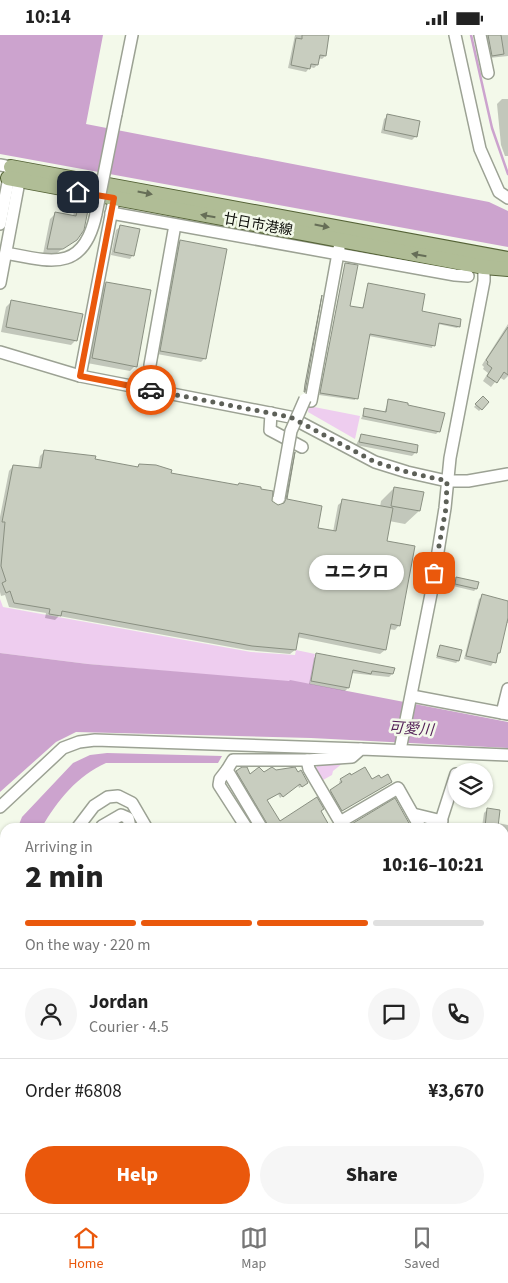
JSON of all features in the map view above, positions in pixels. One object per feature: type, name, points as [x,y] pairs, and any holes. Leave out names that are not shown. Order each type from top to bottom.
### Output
[{"type":"main road","name":"廿日市港線","points":[[10,173],[241,216],[341,247],[484,261],[508,259]]},
{"type":"main road","name":"廿日市港線","points":[[484,261],[508,269]]},
{"type":"street","points":[[6,253],[52,261],[65,259],[81,249],[92,232],[132,35]]},
{"type":"street","points":[[455,35],[480,149],[498,192],[508,198]]},
{"type":"street","points":[[480,35],[488,73]]},
{"type":"street","points":[[0,223],[10,173]]},
{"type":"street","points":[[0,283],[6,253],[10,173]]},
{"type":"street","points":[[80,376],[115,193]]},
{"type":"street","points":[[112,213],[238,236],[341,247],[455,275],[468,276]]},
{"type":"street","points":[[238,236],[241,216]]},
{"type":"street","points":[[150,365],[175,225]]},
{"type":"street","points":[[282,498],[291,431],[305,399],[327,296],[341,247]]},
{"type":"street","points":[[400,748],[411,699],[446,508],[447,481],[484,281],[484,261]]},
{"type":"street","points":[[0,352],[80,376],[271,413],[303,423],[375,462],[407,472],[447,481],[468,481],[508,474]]},
{"type":"street","points":[[271,413],[270,430],[302,447]]},
{"type":"street","points":[[411,699],[505,713],[508,689]]},
{"type":"street","points":[[0,807],[63,748],[95,739],[361,749],[400,748],[460,754],[508,755]]},
{"type":"street","points":[[243,823],[219,785],[220,779],[233,761],[238,759],[308,760],[352,757],[361,749]]},
{"type":"street","points":[[459,763],[460,754]]},
{"type":"street","points":[[308,760],[309,769],[340,823]]},
{"type":"street","points":[[227,769],[259,823]]},
{"type":"street","points":[[344,823],[398,788],[418,823]]},
{"type":"street","points":[[81,823],[94,806],[108,797],[123,797],[132,803],[144,823]]},
{"type":"street","points":[[440,823],[448,800]]},
{"type":"street","points":[[92,810],[100,823]]},
{"type":"street","points":[[413,814],[437,823]]},
{"type":"street","points":[[108,823],[121,815],[128,818],[129,823]]},
{"type":"shaded area","points":[[309,406],[360,416],[355,439],[308,412]]},
{"type":"shaded area","points":[[0,599],[3,607],[251,652],[295,655],[296,650],[315,654],[310,684],[88,664],[0,653]]},
{"type":"shaded area","points":[[343,763],[333,771],[332,775],[323,780],[320,779],[315,770],[318,764]]},
{"type":"water","points":[[0,35],[103,35],[86,124],[489,202],[508,211],[508,247],[0,154]]},
{"type":"water","name":"可愛川","points":[[0,653],[88,664],[290,680],[508,722],[508,748],[311,738],[76,732],[56,742],[0,792]]},
{"type":"water","points":[[107,753],[222,756],[218,763],[106,763],[86,774],[77,782],[61,798],[45,823],[20,823],[22,817],[73,763],[90,755]]},
{"type":"building","points":[[302,35],[329,35],[326,56],[320,55],[318,65],[311,64],[310,69],[291,65],[296,38],[302,39]]},
{"type":"building","points":[[488,35],[501,35],[504,54],[492,56]]},
{"type":"building","points":[[387,114],[420,121],[417,137],[384,130]]},
{"type":"building","points":[[79,203],[89,205],[84,230],[77,240],[63,249],[47,249],[55,212],[76,216]]},
{"type":"building","points":[[120,225],[140,229],[134,256],[114,252]]},
{"type":"building","points":[[180,240],[227,249],[206,359],[160,351]]},
{"type":"building","points":[[345,263],[358,265],[350,306],[363,308],[368,283],[425,294],[422,311],[461,319],[460,327],[439,323],[435,346],[370,334],[358,399],[320,393]]},
{"type":"building","points":[[106,282],[151,290],[137,367],[92,358]]},
{"type":"building","points":[[322,295],[305,392],[304,392],[305,384]]},
{"type":"building","points":[[11,300],[83,314],[77,341],[6,327]]},
{"type":"building","points":[[508,327],[508,375],[504,372],[497,383],[487,376],[492,368],[487,364],[486,360]]},
{"type":"building","points":[[483,396],[489,402],[482,410],[475,404]]},
{"type":"building","points":[[388,399],[445,413],[440,432],[363,416],[364,408],[386,412]]},
{"type":"building","points":[[361,434],[418,445],[417,453],[359,442]]},
{"type":"building","points":[[44,450],[96,456],[95,459],[138,467],[139,464],[156,465],[172,470],[171,473],[238,485],[239,483],[261,487],[261,489],[273,491],[272,501],[278,505],[284,503],[286,499],[295,452],[287,499],[322,506],[318,528],[336,531],[342,499],[393,508],[387,541],[415,546],[400,626],[391,624],[386,650],[299,633],[296,650],[252,646],[62,611],[61,616],[49,614],[50,609],[14,603],[10,591],[6,593],[2,583],[6,581],[1,566],[5,522],[2,522],[13,465],[41,468]]},
{"type":"building","points":[[394,487],[424,492],[420,511],[391,506]]},
{"type":"building","points":[[456,577],[479,582],[477,589],[455,584]]},
{"type":"building","points":[[482,594],[508,601],[508,618],[496,663],[466,656]]},
{"type":"building","points":[[440,645],[462,650],[459,661],[437,656]]},
{"type":"building","points":[[316,653],[395,668],[393,674],[372,671],[371,674],[353,670],[349,688],[311,681]]},
{"type":"building","points":[[242,767],[247,767],[250,774],[259,767],[264,772],[272,767],[276,770],[295,767],[298,772],[301,770],[308,783],[302,787],[300,784],[283,797],[280,793],[267,800],[280,821],[317,797],[324,809],[321,811],[328,823],[267,823],[236,771]]},
{"type":"building","points":[[365,767],[372,779],[379,775],[381,778],[388,774],[392,782],[342,811],[330,790],[342,782],[340,779]]},
{"type":"building","points":[[395,798],[409,823],[353,823]]},
{"type":"building","points":[[487,808],[500,810],[498,823],[485,823]]},
{"type":"waterway","points":[[471,35],[492,128],[508,174]]},
{"type":"way so far","points":[[151,390],[290,417],[351,451],[375,462],[407,472],[447,481],[446,508],[434,573]]},
{"type":"place","name":"ユニクロ","points":[[434,573]]},
{"type":"route","points":[[78,192],[114,198],[80,376],[151,390]]}]
